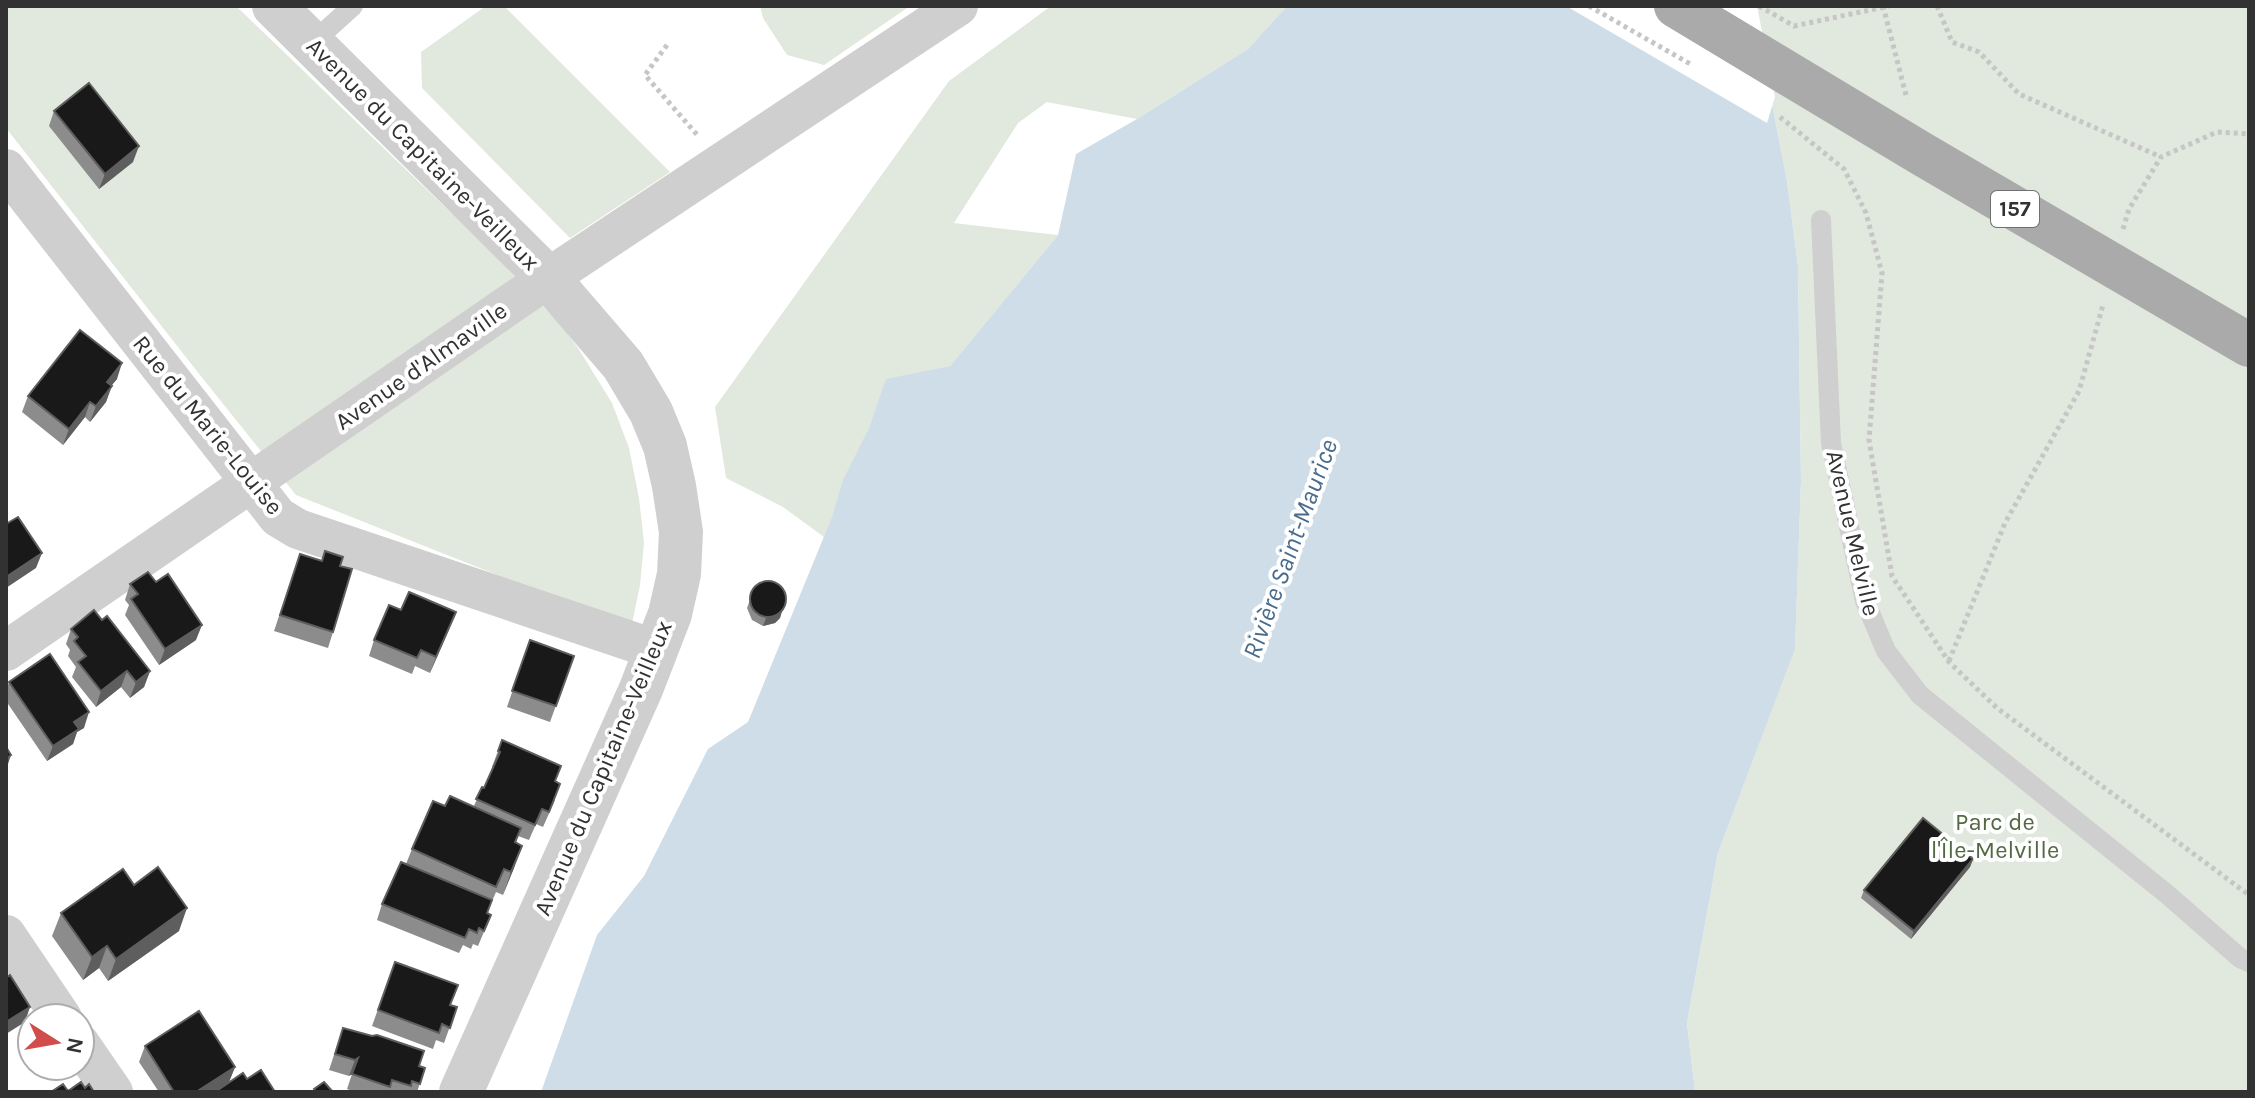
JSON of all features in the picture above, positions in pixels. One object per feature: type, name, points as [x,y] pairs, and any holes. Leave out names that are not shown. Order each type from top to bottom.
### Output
[{"type":"main road","name":"157","points":[[1676,6],[2249,345]]},
{"type":"street","name":"Avenue du Capitaine-Veilleux","points":[[274,6],[548,278],[623,365],[651,412],[665,446],[674,486],[681,532],[679,574],[670,614],[657,650],[461,1092]]},
{"type":"street","name":"Avenue d'Almaville","points":[[6,651],[548,278],[958,6]]},
{"type":"street","name":"Rue du Marie-Louise","points":[[6,169],[278,517],[298,529],[657,650]]},
{"type":"street","points":[[6,935],[51,1002]]},
{"type":"street","points":[[96,1067],[113,1092]]},
{"type":"lane","points":[[312,43],[353,6]]},
{"type":"lane","name":"Avenue Melville","points":[[1821,220],[1831,443],[1865,601],[1886,651],[1920,695],[2168,895],[2240,958],[2249,962]]},
{"type":"path","points":[[1589,6],[1693,66]]},
{"type":"path","points":[[1759,6],[1794,26],[1885,7],[1922,154]]},
{"type":"path","points":[[1937,6],[1952,42],[1979,52],[2019,94],[2161,157]]},
{"type":"path","points":[[667,45],[645,75],[721,163]]},
{"type":"path","points":[[1771,110],[1844,169],[1866,213],[1882,273],[1869,440],[1892,576],[1949,662],[1997,708],[2249,895]]},
{"type":"path","points":[[2129,209],[2161,157],[2217,132],[2249,134]]},
{"type":"path","points":[[1949,662],[2005,523],[2079,391]]},
{"type":"green space","points":[[6,6],[236,6],[503,263],[578,348],[612,403],[629,448],[644,543],[631,628],[296,495],[6,128]]},
{"type":"green space","points":[[486,6],[504,6],[670,172],[570,238],[422,88],[421,52]]},
{"type":"green space","points":[[760,6],[910,6],[824,65],[787,55],[763,18]]},
{"type":"green space","points":[[1051,6],[1287,6],[1248,49],[1137,119],[1047,102],[1018,123],[954,223],[1058,235],[950,366],[886,380],[824,537],[783,507],[726,478],[715,407],[949,81]]},
{"type":"green space","name":"Parc de l'Île-Melville","points":[[1753,6],[2249,6],[2249,1092],[1695,1092],[1687,1023],[1718,853],[1795,648],[1801,482],[1798,266],[1787,181]]},
{"type":"water","name":"Rivière Saint-Maurice","points":[[1287,6],[1753,6],[1787,181],[1798,266],[1801,482],[1795,649],[1718,853],[1687,1023],[1695,1092],[541,1092],[597,935],[644,876],[708,749],[748,722],[886,379],[950,366],[1058,235],[1076,154],[1248,49]]},
{"type":"pier","points":[[1566,6],[1757,6],[1775,97],[1767,123]]},
{"type":"building","points":[[89,83],[139,146],[105,174],[54,111]]},
{"type":"building","points":[[80,330],[122,363],[107,382],[112,386],[96,406],[90,402],[69,429],[28,396]]},
{"type":"building","points":[[18,517],[42,553],[6,577],[6,524]]},
{"type":"building","points":[[325,551],[343,557],[340,566],[352,569],[333,632],[280,615],[300,554],[322,561]]},
{"type":"building","points":[[148,572],[156,582],[168,574],[202,625],[165,649],[131,599],[138,594],[130,584]]},
{"type":"building","points":[[768,581],[780,587],[786,599],[780,611],[768,617],[756,611],[750,599],[756,587]]},
{"type":"building","points":[[409,592],[456,612],[436,657],[421,650],[417,658],[374,640],[389,605],[401,610]]},
{"type":"building","points":[[94,610],[102,620],[107,616],[150,671],[136,682],[127,671],[101,691],[78,662],[86,656],[74,641],[78,637],[71,629]]},
{"type":"building","points":[[530,640],[574,656],[556,706],[512,691]]},
{"type":"building","points":[[50,654],[89,712],[74,722],[79,729],[53,746],[9,682]]},
{"type":"building","points":[[502,740],[561,766],[555,781],[560,784],[549,812],[542,809],[535,825],[476,799],[500,752]]},
{"type":"building","points":[[450,796],[521,828],[515,842],[522,846],[511,872],[504,869],[496,887],[412,849],[433,801],[445,806]]},
{"type":"building","points":[[1923,818],[1973,859],[1914,931],[1864,890]]},
{"type":"building","points":[[401,862],[492,900],[487,913],[491,915],[484,931],[479,928],[477,933],[469,929],[465,938],[382,904]]},
{"type":"building","points":[[158,867],[187,908],[116,959],[107,946],[92,957],[61,913],[123,869],[134,885]]},
{"type":"building","points":[[395,962],[458,985],[450,1005],[457,1007],[450,1028],[442,1024],[439,1033],[378,1010]]},
{"type":"building","points":[[10,975],[27,1002],[16,1002],[16,1016],[6,1022],[6,978]]},
{"type":"building","points":[[199,1011],[235,1067],[196,1092],[174,1092],[145,1046]]},
{"type":"building","points":[[343,1028],[377,1035],[424,1051],[419,1066],[425,1068],[420,1084],[412,1081],[411,1086],[392,1080],[390,1087],[352,1074],[358,1058],[355,1060],[335,1054]]},
{"type":"building","points":[[261,1070],[275,1092],[215,1092],[243,1073],[247,1079]]},
{"type":"building","points":[[81,1082],[85,1088],[89,1084],[94,1092],[51,1092],[63,1084],[68,1091]]},
{"type":"building","points":[[324,1082],[333,1092],[316,1092],[314,1089]]}]
